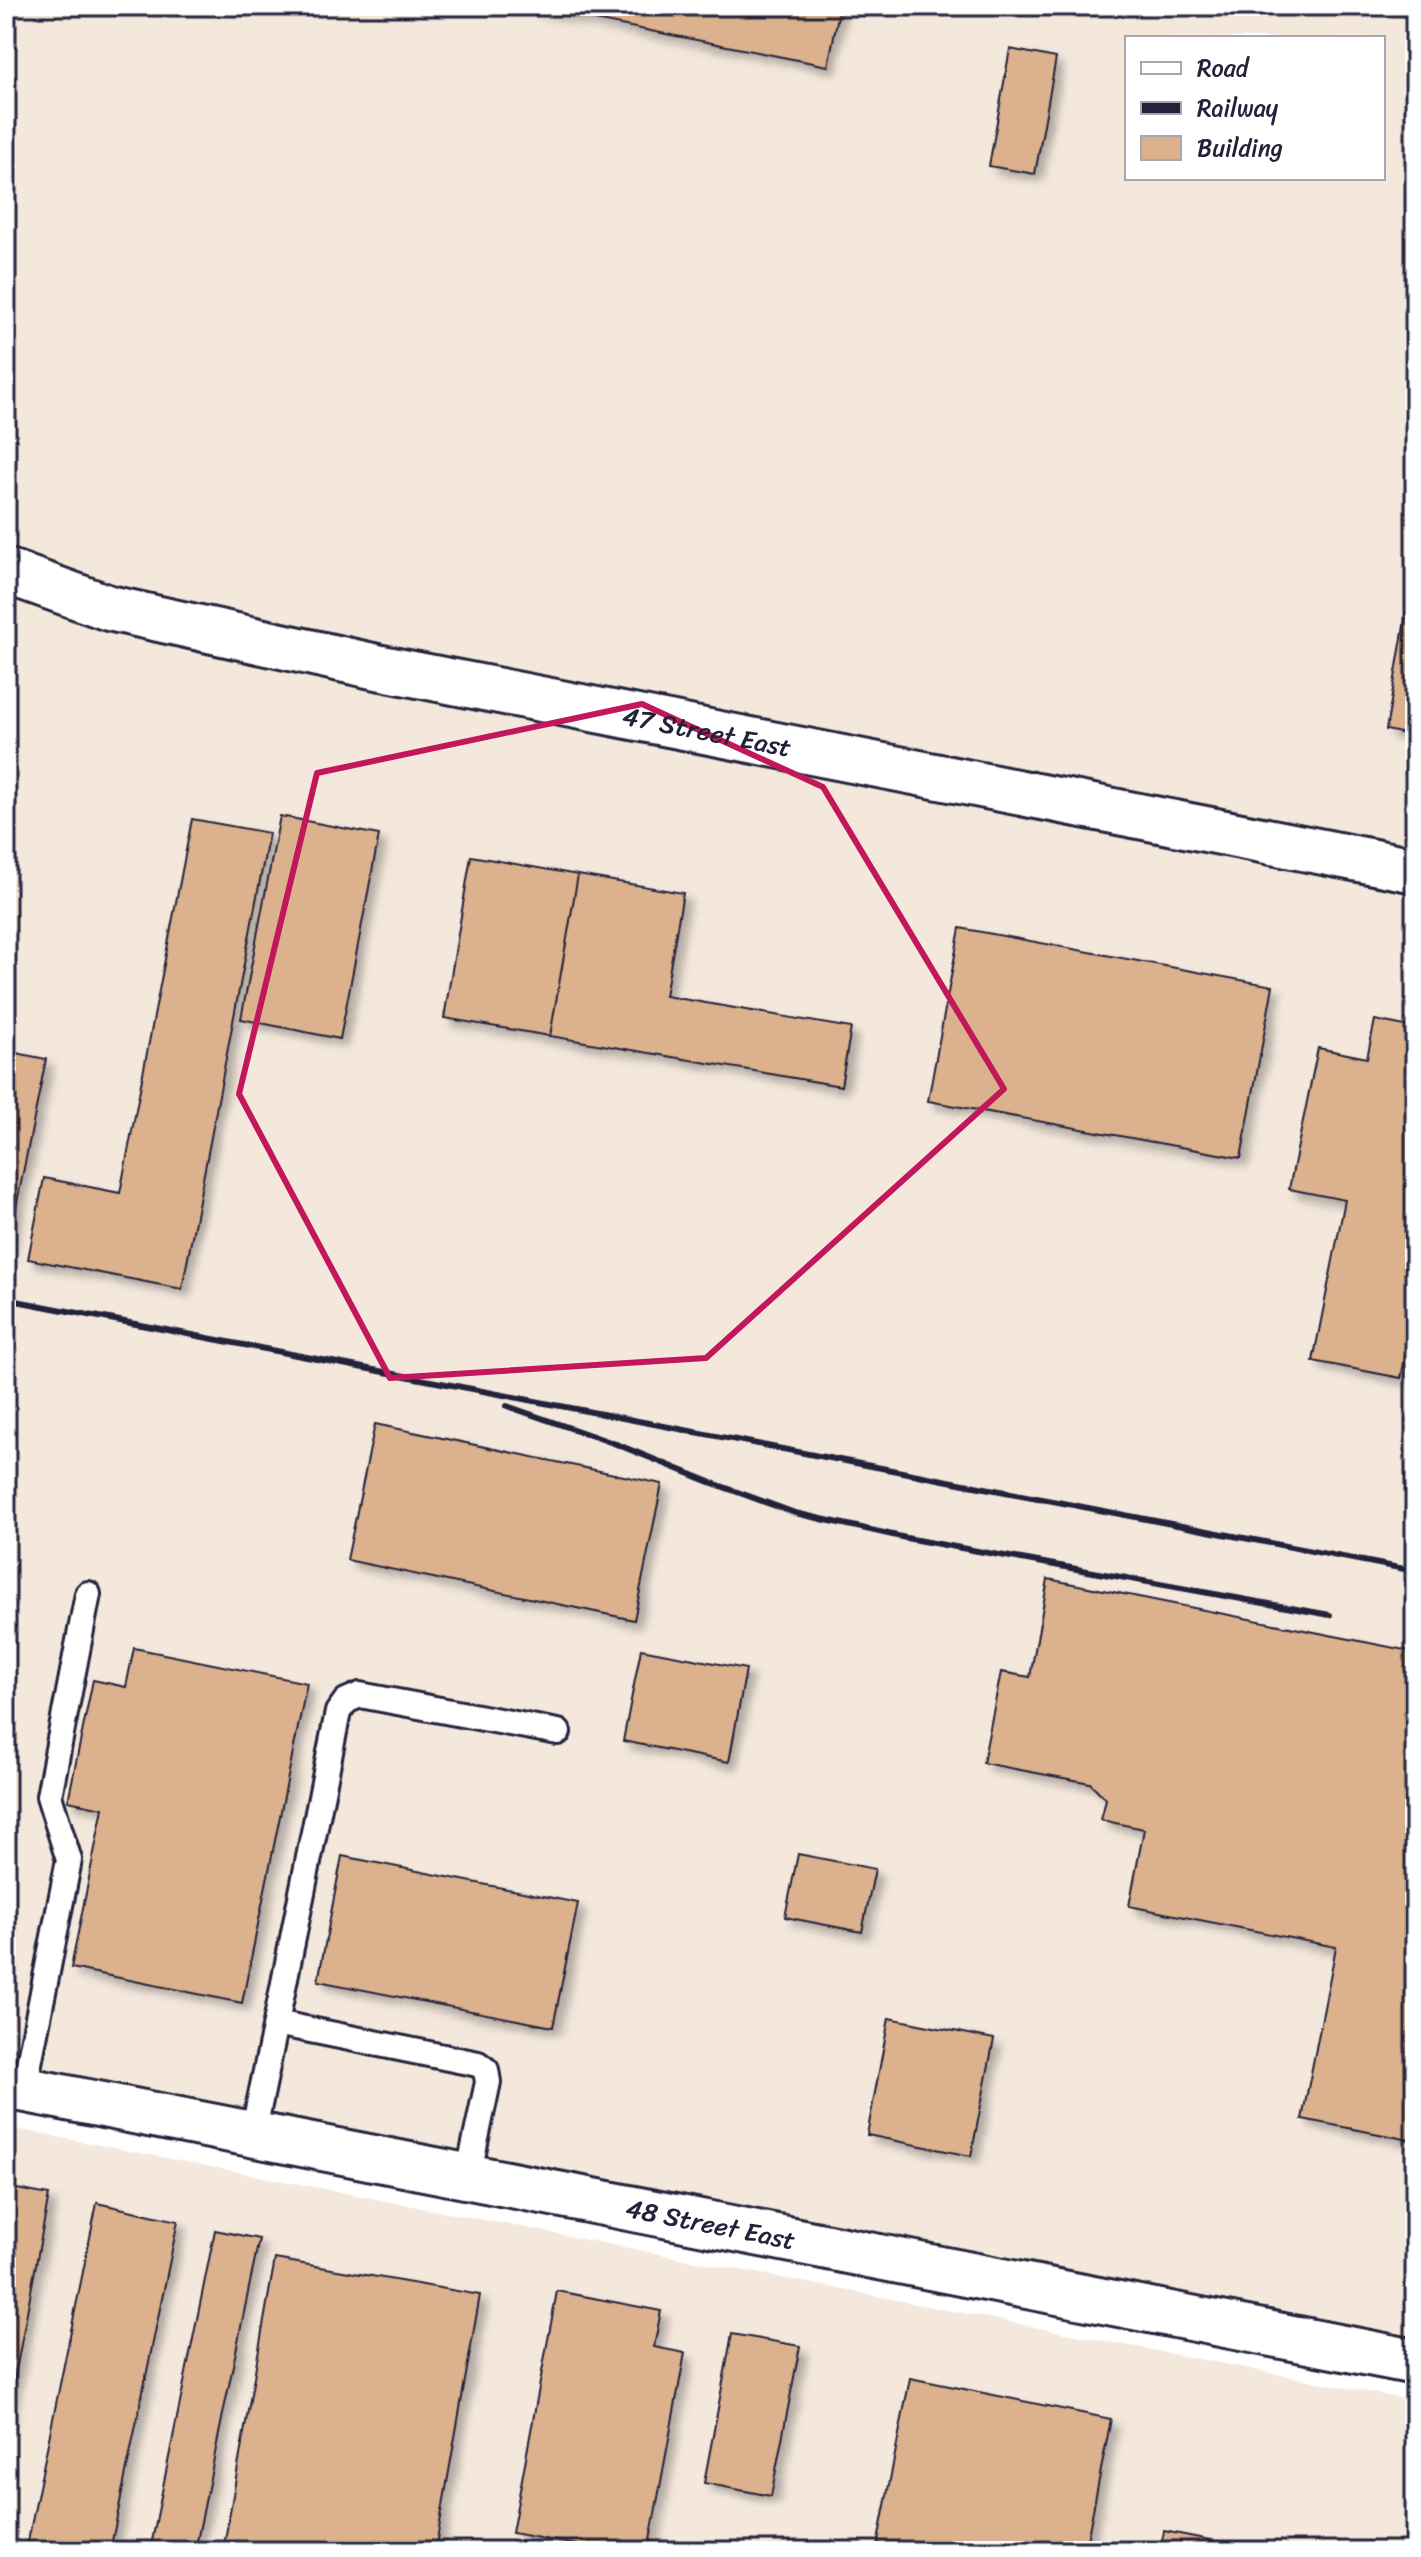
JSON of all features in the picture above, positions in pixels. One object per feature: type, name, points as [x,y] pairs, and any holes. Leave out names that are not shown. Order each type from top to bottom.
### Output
[{"type":"street","name":"47 Street East","points":[[6,571],[109,608],[377,667],[1415,870]]},
{"type":"street","name":"48 Street East","points":[[15,2087],[1415,2362]]},
{"type":"lane","points":[[15,2087],[69,1860],[49,1796],[88,1594]]},
{"type":"lane","points":[[253,2134],[338,1712],[346,1701],[360,1695],[558,1732]]},
{"type":"lane","points":[[276,2023],[478,2064],[486,2070],[488,2082],[468,2176]]},
{"type":"highlighted area","points":[[642,704],[823,787],[1004,1089],[706,1358],[390,1378],[239,1094],[317,773]]},
{"type":"shaded area","points":[[6,6],[1415,6],[1415,2362],[6,2086]]},
{"type":"shaded area","points":[[6,2127],[1415,2401],[1415,2551],[6,2551]]},
{"type":"building","points":[[524,6],[840,6],[828,66]]},
{"type":"building","points":[[1010,49],[1056,58],[1035,174],[989,166]]},
{"type":"building","points":[[1415,563],[1415,736],[1386,730]]},
{"type":"building","points":[[280,816],[379,835],[340,1039],[241,1019]]},
{"type":"building","points":[[192,819],[269,833],[182,1289],[28,1259],[44,1178],[120,1193]]},
{"type":"building","points":[[471,856],[578,875],[550,1036],[444,1018]]},
{"type":"building","points":[[578,875],[683,893],[665,996],[851,1028],[841,1086],[550,1036]]},
{"type":"building","points":[[960,928],[1273,986],[1241,1158],[928,1101]]},
{"type":"building","points":[[1375,1020],[1415,1028],[1415,1308],[1401,1378],[1313,1361],[1345,1200],[1289,1189],[1318,1048],[1367,1058]]},
{"type":"building","points":[[6,1051],[46,1059],[6,1257]]},
{"type":"building","points":[[375,1424],[662,1484],[634,1620],[347,1560]]},
{"type":"building","points":[[1048,1579],[1415,1652],[1415,2141],[1302,2119],[1336,1947],[1129,1906],[1144,1829],[1101,1820],[1106,1799],[1090,1783],[983,1763],[1001,1672],[1030,1677]]},
{"type":"building","points":[[134,1648],[307,1683],[242,2003],[71,1968],[103,1808],[68,1801],[93,1680],[126,1687]]},
{"type":"building","points":[[641,1649],[746,1669],[729,1762],[623,1741]]},
{"type":"building","points":[[798,1854],[875,1869],[862,1932],[785,1917]]},
{"type":"building","points":[[342,1856],[578,1903],[553,2027],[318,1981]]},
{"type":"building","points":[[889,2018],[994,2039],[971,2156],[867,2135]]},
{"type":"building","points":[[6,2187],[49,2195],[6,2424]]},
{"type":"building","points":[[97,2203],[178,2221],[110,2551],[26,2551]]},
{"type":"building","points":[[215,2230],[259,2239],[195,2551],[150,2551]]},
{"type":"building","points":[[275,2259],[480,2295],[435,2551],[223,2551]]},
{"type":"building","points":[[557,2291],[661,2311],[654,2347],[685,2353],[648,2551],[610,2551],[512,2533]]},
{"type":"building","points":[[732,2334],[800,2346],[771,2496],[704,2483]]},
{"type":"building","points":[[910,2378],[1111,2419],[1085,2551],[876,2551]]},
{"type":"building","points":[[1164,2531],[1266,2551],[1160,2551]]},
{"type":"railway","points":[[6,1299],[1415,1571]]},
{"type":"railway","points":[[507,1406],[795,1513],[906,1538],[1330,1615]]}]
